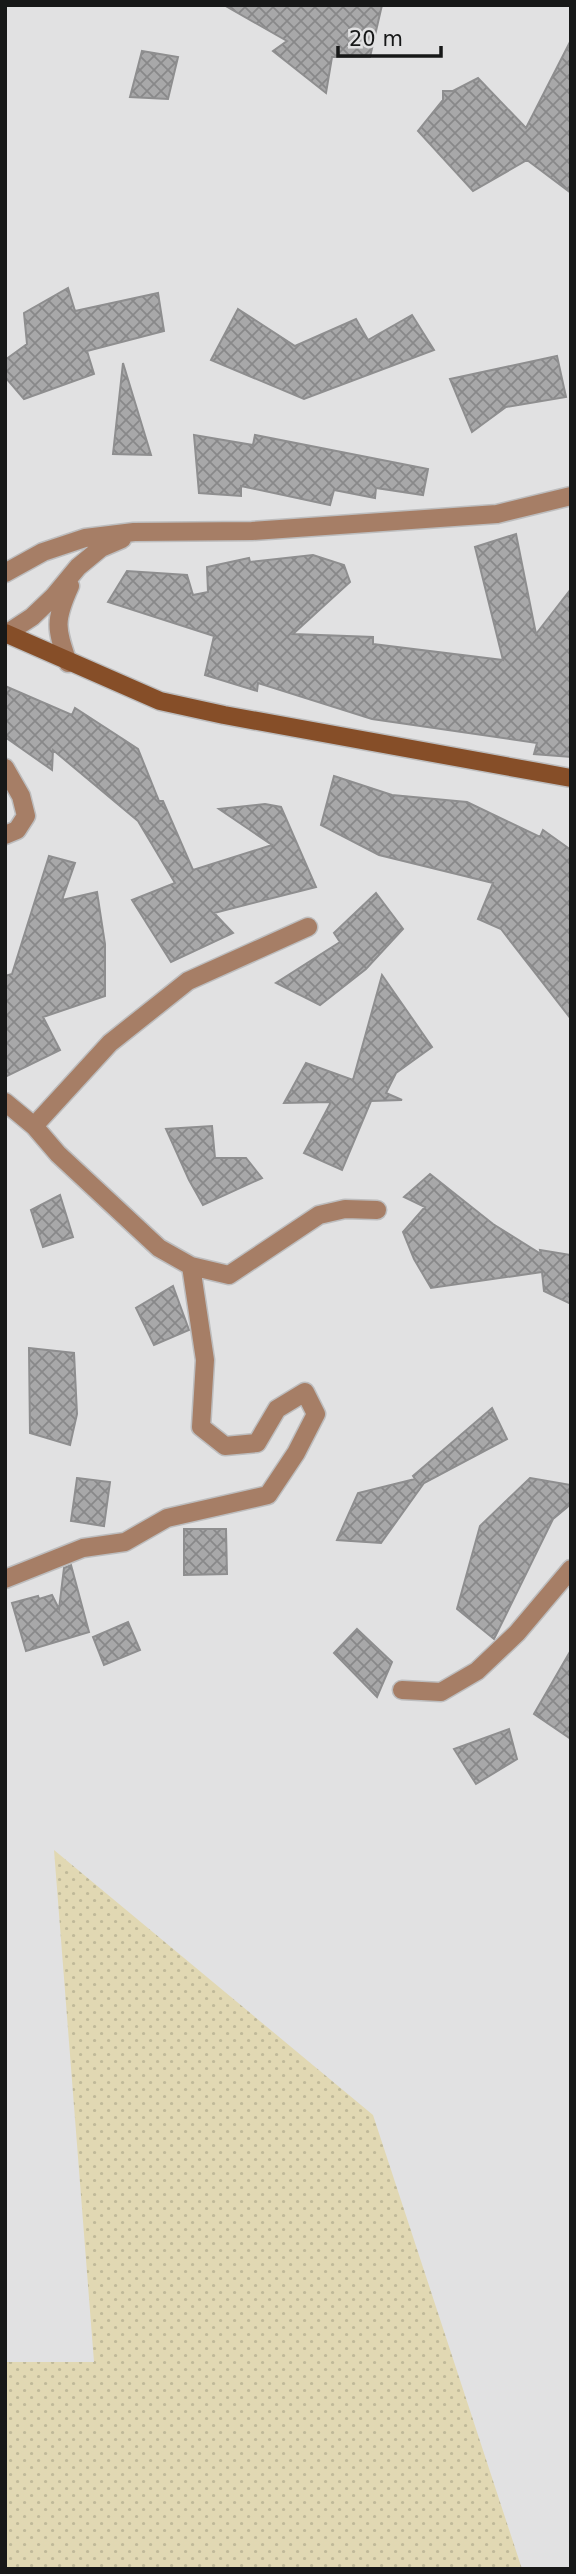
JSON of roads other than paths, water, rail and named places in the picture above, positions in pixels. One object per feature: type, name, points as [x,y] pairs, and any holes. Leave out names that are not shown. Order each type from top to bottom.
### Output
[{"type":"street","points":[[5,573],[43,552],[75,541],[134,532],[252,531],[498,514],[571,496]]},
{"type":"street","points":[[6,634],[32,617],[78,567],[102,548],[134,532]]},
{"type":"street","points":[[68,663],[57,631],[59,609],[78,567]]},
{"type":"street","points":[[6,634],[160,701],[571,778]]},
{"type":"street","points":[[5,768],[21,796],[26,816],[17,830],[5,835]]},
{"type":"street","points":[[34,1126],[110,1043],[188,981],[308,927]]},
{"type":"street","points":[[5,1102],[34,1126],[58,1154],[159,1248],[191,1266],[229,1275],[319,1215],[345,1209],[377,1210]]},
{"type":"street","points":[[5,1579],[83,1548],[125,1542],[167,1518],[268,1495],[296,1453],[316,1414],[305,1392],[277,1409],[257,1443],[225,1446],[201,1427],[205,1360],[191,1266]]},
{"type":"street","points":[[402,1690],[440,1692],[477,1671],[517,1633],[571,1569]]}]
